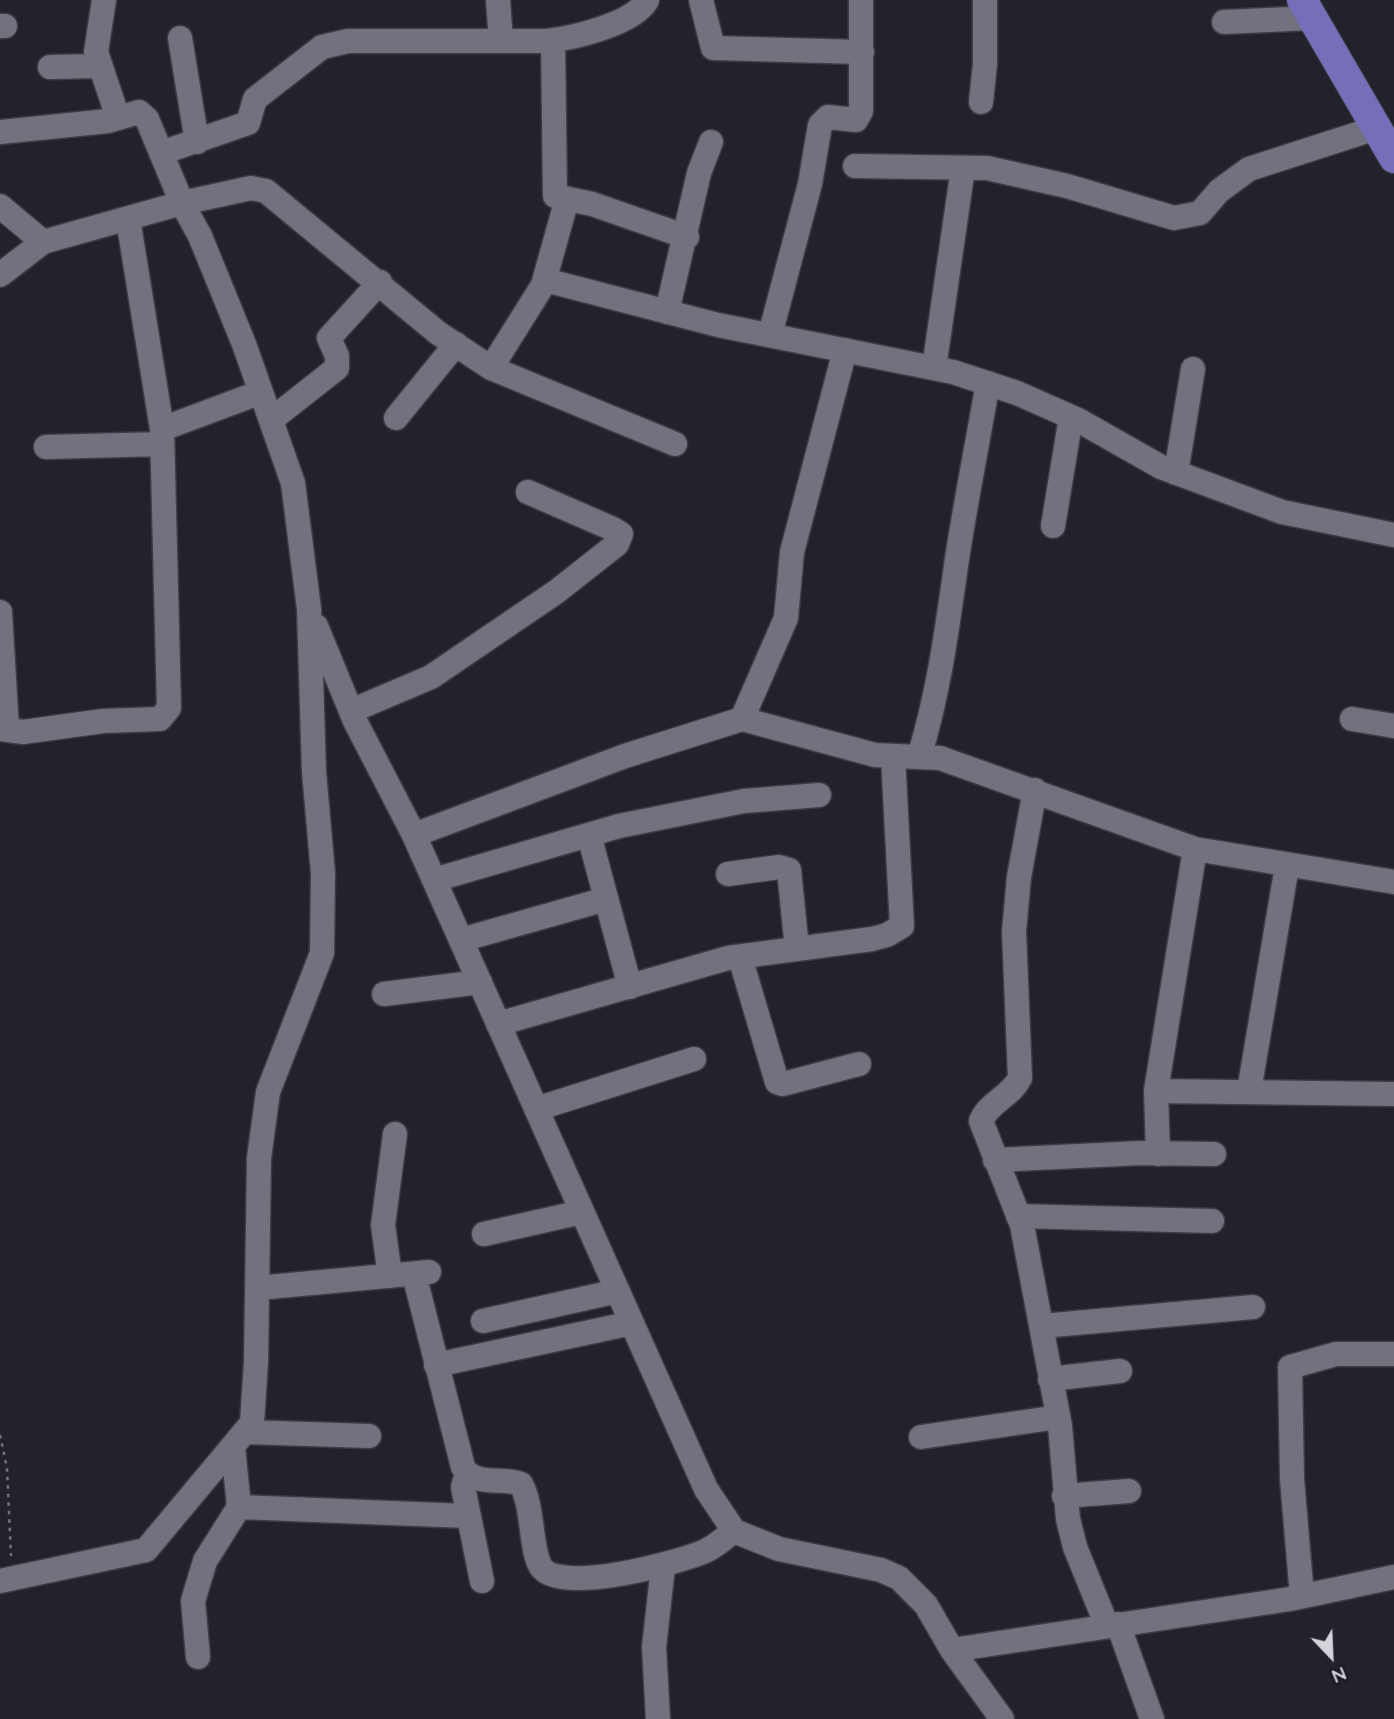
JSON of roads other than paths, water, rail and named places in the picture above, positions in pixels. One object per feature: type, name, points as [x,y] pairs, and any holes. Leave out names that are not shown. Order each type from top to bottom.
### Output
[{"type":"main road","points":[[1307,9],[1394,158]]},
{"type":"street","points":[[104,0],[98,27],[98,66],[118,118]]},
{"type":"street","points":[[498,0],[500,41]]},
{"type":"street","points":[[161,153],[251,121],[255,99],[322,47],[348,41],[553,40],[573,37],[615,22],[643,6],[647,0]]},
{"type":"street","points":[[701,0],[713,48],[862,52]]},
{"type":"street","points":[[770,335],[810,184],[820,125],[828,117],[856,120],[861,111],[861,0]]},
{"type":"street","points":[[981,102],[985,64],[985,0]]},
{"type":"street","points":[[1224,22],[1307,9]]},
{"type":"street","points":[[180,38],[197,142]]},
{"type":"street","points":[[553,40],[555,196],[687,237]]},
{"type":"street","points":[[50,67],[98,66]]},
{"type":"street","points":[[0,132],[118,118],[139,113],[146,118],[182,203],[200,236],[261,391],[293,483],[309,609],[314,772],[323,873],[322,953],[268,1092],[259,1158],[258,1288],[252,1423],[146,1550],[6,1580]]},
{"type":"street","points":[[855,166],[987,168],[1051,182],[1174,218],[1200,214],[1219,191],[1249,169],[1376,128]]},
{"type":"street","points":[[667,312],[687,237],[699,173],[711,142]]},
{"type":"street","points":[[933,368],[963,168]]},
{"type":"street","points":[[0,275],[43,242],[182,203],[251,188],[266,191],[456,344],[491,368],[675,444]]},
{"type":"street","points":[[491,368],[545,280],[567,199]]},
{"type":"street","points":[[0,206],[43,242]]},
{"type":"street","points":[[0,612],[3,729],[23,732],[103,721],[160,719],[169,708],[162,436],[128,219]]},
{"type":"street","points":[[545,280],[667,312],[933,368],[988,383],[1071,417],[1176,473],[1282,512],[1394,535]]},
{"type":"street","points":[[271,419],[337,368],[337,356],[329,338],[380,282]]},
{"type":"street","points":[[396,418],[456,344]]},
{"type":"street","points":[[742,719],[786,618],[792,552],[845,350]]},
{"type":"street","points":[[1176,473],[1193,369]]},
{"type":"street","points":[[919,757],[931,720],[947,639],[958,552],[988,383]]},
{"type":"street","points":[[46,447],[162,436],[261,391]]},
{"type":"street","points":[[1053,526],[1071,417]]},
{"type":"street","points":[[351,711],[431,677],[556,592],[617,544],[621,534],[613,529],[528,492]]},
{"type":"street","points":[[309,609],[351,711],[414,835],[706,1489],[734,1531],[779,1549],[881,1570],[899,1578],[926,1605],[952,1650],[1002,1719]]},
{"type":"street","points":[[414,835],[625,756],[742,719],[875,755],[940,758],[1195,849],[1394,882]]},
{"type":"street","points":[[1352,719],[1394,726]]},
{"type":"street","points":[[498,1024],[740,957],[872,939],[887,935],[902,926],[892,756]]},
{"type":"street","points":[[1035,790],[1019,877],[1014,931],[1020,1078],[1014,1089],[990,1109],[981,1121],[1018,1216],[1042,1326],[1058,1418],[1064,1496],[1075,1547],[1113,1625],[1152,1719]]},
{"type":"street","points":[[434,880],[589,835],[744,801],[819,795]]},
{"type":"street","points":[[589,835],[629,987]]},
{"type":"street","points":[[1158,1154],[1156,1091],[1195,849]]},
{"type":"street","points":[[1249,1091],[1287,866]]},
{"type":"street","points":[[728,874],[779,867],[789,870],[797,948]]},
{"type":"street","points":[[461,940],[606,899]]},
{"type":"street","points":[[740,957],[777,1082],[783,1084],[859,1064]]},
{"type":"street","points":[[384,994],[480,982]]},
{"type":"street","points":[[536,1109],[694,1059]]},
{"type":"street","points":[[1156,1091],[1394,1094]]},
{"type":"street","points":[[395,1133],[383,1225],[411,1274],[467,1474],[463,1487],[467,1516],[482,1581]]},
{"type":"street","points":[[995,1160],[1214,1154]]},
{"type":"street","points":[[484,1234],[582,1212]]},
{"type":"street","points":[[1018,1216],[1212,1221]]},
{"type":"street","points":[[258,1288],[411,1274]]},
{"type":"street","points":[[483,1321],[618,1291]]},
{"type":"street","points":[[1042,1326],[1253,1307]]},
{"type":"street","points":[[436,1364],[632,1323]]},
{"type":"street","points":[[1301,1596],[1292,1479],[1290,1367],[1336,1354],[1394,1354]]},
{"type":"street","points":[[1050,1379],[1120,1371]]},
{"type":"street","points":[[921,1437],[1058,1418]]},
{"type":"street","points":[[239,1439],[369,1436]]},
{"type":"street","points":[[198,1657],[193,1601],[205,1561],[239,1507],[239,1439]]},
{"type":"street","points":[[467,1474],[480,1479],[521,1484],[528,1497],[540,1566],[549,1574],[567,1577],[617,1574],[663,1567],[706,1551],[734,1531]]},
{"type":"street","points":[[1064,1496],[1129,1491]]},
{"type":"street","points":[[239,1507],[467,1516]]},
{"type":"street","points":[[659,1719],[654,1647],[663,1567]]},
{"type":"street","points":[[952,1650],[1301,1596],[1394,1577]]}]
